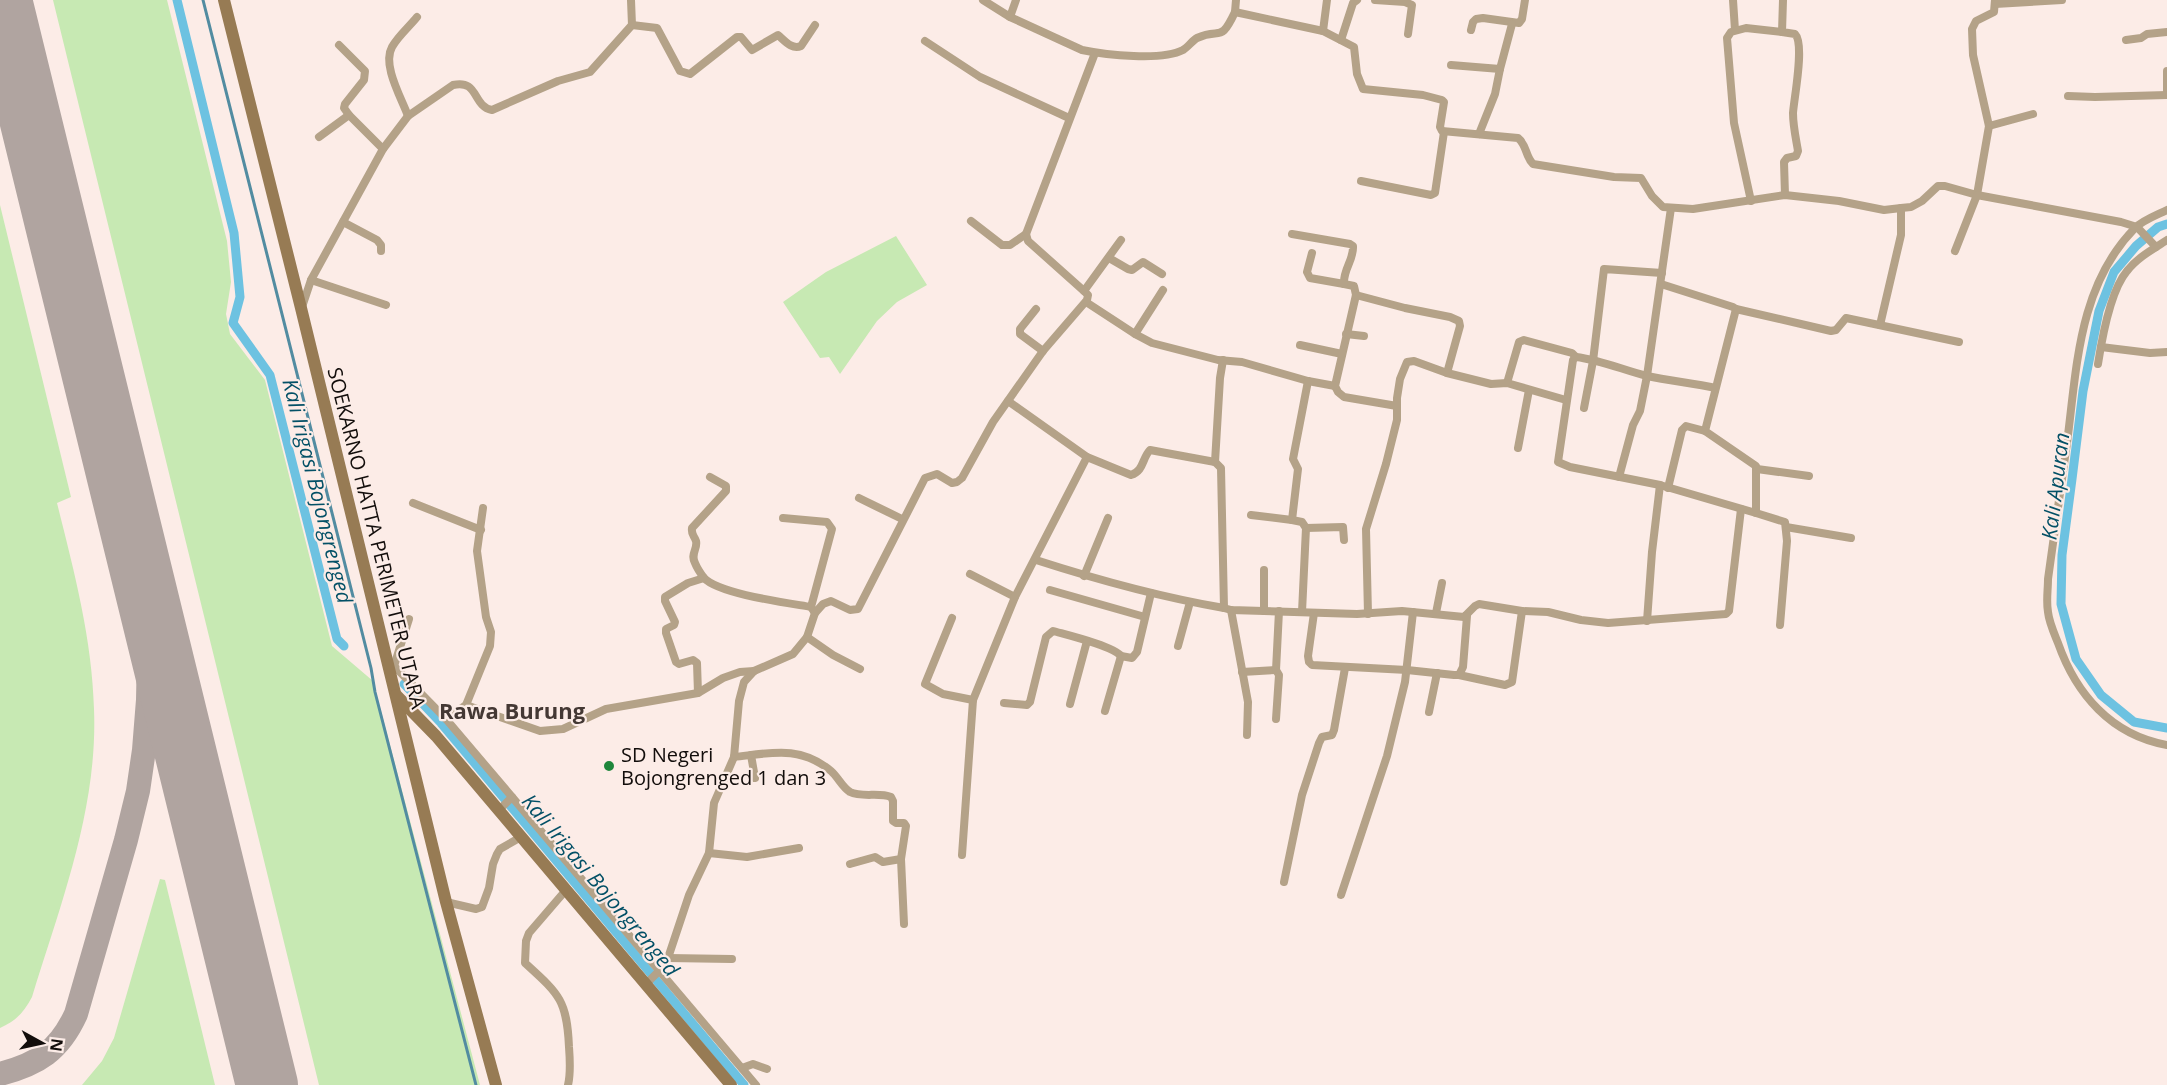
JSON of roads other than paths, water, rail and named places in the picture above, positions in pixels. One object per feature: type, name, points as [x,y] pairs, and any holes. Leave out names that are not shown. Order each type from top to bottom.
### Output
[{"type":"main road","name":"SOEKARNO HATTA PERIMETER UTARA","points":[[224,0],[392,667],[395,694],[446,902],[496,1085]]},
{"type":"main road","points":[[395,694],[436,736],[500,809],[566,890],[648,983],[728,1083]]},
{"type":"street","points":[[301,308],[311,280],[382,149],[408,116],[453,85],[461,83],[469,86],[483,107],[492,110],[558,81],[590,72],[632,25],[632,0]]},
{"type":"street","points":[[983,0],[1010,17],[1082,50],[1160,56],[1183,50],[1195,39],[1206,35],[1218,35],[1227,28],[1235,12],[1236,0]]},
{"type":"street","points":[[1010,17],[1016,0]]},
{"type":"street","points":[[1323,31],[1327,0]]},
{"type":"street","points":[[1341,40],[1353,3],[1357,0]]},
{"type":"street","points":[[1375,0],[1405,2],[1412,5],[1408,34]]},
{"type":"street","points":[[1471,30],[1473,22],[1479,18],[1512,24],[1519,23],[1522,20],[1525,0]]},
{"type":"street","points":[[1733,0],[1735,30]]},
{"type":"street","points":[[1782,32],[1783,0]]},
{"type":"street","points":[[1955,251],[1977,195],[1983,149],[1989,126],[1973,55],[1972,29],[1976,21],[1992,14],[1995,2],[2062,0]]},
{"type":"street","points":[[1235,12],[1323,31],[1354,47],[1357,74],[1363,89],[1423,95],[1444,102],[1440,127],[1444,132],[1435,193],[1431,195],[1361,180]]},
{"type":"street","points":[[408,116],[389,66],[389,55],[393,46],[417,17]]},
{"type":"street","points":[[1479,134],[1495,94],[1512,24]]},
{"type":"street","points":[[632,25],[657,28],[680,71],[685,74],[690,74],[737,37],[741,37],[752,50],[778,35],[797,48],[801,46],[815,25]]},
{"type":"street","points":[[1751,201],[1734,123],[1727,38],[1729,33],[1746,28],[1782,32],[1796,35],[1798,39],[1793,115],[1798,151],[1796,156],[1787,158],[1784,162],[1785,195]]},
{"type":"street","points":[[2126,40],[2139,39],[2147,34],[2167,32]]},
{"type":"street","points":[[925,41],[980,77],[1069,118]]},
{"type":"street","points":[[339,45],[365,71],[364,80],[344,108],[382,149]]},
{"type":"street","points":[[971,221],[1002,245],[1010,245],[1026,234],[1095,52]]},
{"type":"street","points":[[1451,65],[1500,69]]},
{"type":"street","points":[[2068,96],[2167,95],[2167,71]]},
{"type":"street","points":[[1989,126],[2033,114]]},
{"type":"street","points":[[319,137],[349,115]]},
{"type":"street","points":[[1444,132],[1518,138],[1524,146],[1528,159],[1533,164],[1614,177],[1641,178],[1658,203],[1671,208],[1703,208],[1785,195],[1839,201],[1884,210],[1901,208],[1922,201],[1938,186],[1945,186],[1977,195],[2112,219],[2140,230],[2154,244]]},
{"type":"street","points":[[1619,477],[1633,425],[1640,411],[1647,376],[1671,208]]},
{"type":"street","points":[[1880,325],[1902,235],[1901,208]]},
{"type":"street","points":[[2167,210],[2140,230],[2110,260],[2102,273],[2088,309],[2081,336],[2048,579],[2048,612],[2067,668],[2085,696],[2099,711],[2117,724],[2152,742],[2167,745]]},
{"type":"street","points":[[344,222],[377,240],[381,245],[381,251]]},
{"type":"street","points":[[710,477],[726,486],[726,491],[692,528],[691,534],[696,542],[693,560],[704,578],[710,583],[738,592],[813,610],[831,601],[850,610],[858,609],[902,519],[925,478],[937,474],[952,483],[962,478],[984,436],[1043,351],[1086,302],[1088,295],[1028,241],[1026,234]]},
{"type":"street","points":[[1292,234],[1353,246],[1353,253],[1345,271],[1344,284]]},
{"type":"street","points":[[1084,291],[1121,240]]},
{"type":"street","points":[[2098,364],[2106,321],[2119,283],[2130,268],[2154,244],[2167,240]]},
{"type":"street","points":[[1312,253],[1307,272],[1310,278],[1354,286],[1356,295],[1335,386],[1338,392],[1344,397],[1397,406]]},
{"type":"street","points":[[1109,258],[1132,270],[1143,262],[1162,274]]},
{"type":"street","points":[[1584,408],[1593,360],[1604,269],[1662,273]]},
{"type":"street","points":[[311,280],[386,305]]},
{"type":"street","points":[[1660,284],[1736,309],[1831,331],[1836,330],[1846,318],[1959,342]]},
{"type":"street","points":[[1135,334],[1163,290]]},
{"type":"street","points":[[1356,295],[1456,319],[1460,326],[1447,373]]},
{"type":"street","points":[[1086,302],[1152,343],[1173,350],[1242,362],[1308,381],[1335,386]]},
{"type":"street","points":[[1036,309],[1020,329],[1020,334],[1043,351]]},
{"type":"street","points":[[1705,431],[1736,309]]},
{"type":"street","points":[[1346,334],[1364,336]]},
{"type":"street","points":[[1507,383],[1519,342],[1524,340],[1647,376],[1687,381],[1716,388]]},
{"type":"street","points":[[1300,345],[1342,354]]},
{"type":"street","points":[[2101,347],[2150,353],[2167,352]]},
{"type":"street","points":[[1576,357],[1573,360],[1566,400],[1558,462],[1570,467],[1664,486],[1785,521],[1787,541],[1780,625]]},
{"type":"street","points":[[1215,462],[1223,360]]},
{"type":"street","points":[[1368,614],[1366,529],[1397,420],[1400,379],[1407,362],[1414,361],[1447,373],[1491,384],[1507,383],[1566,400]]},
{"type":"street","points":[[1292,520],[1298,469],[1293,459],[1308,381]]},
{"type":"street","points":[[1518,448],[1529,390]]},
{"type":"street","points":[[1008,401],[1087,456],[1131,475],[1141,468],[1150,450],[1215,462],[1221,468],[1227,609],[1248,702],[1247,735]]},
{"type":"street","points":[[1647,621],[1652,552],[1664,486],[1682,430],[1686,426],[1705,431],[1754,463],[1756,513]]},
{"type":"street","points":[[962,855],[973,700],[1015,597],[1036,560],[1087,456]]},
{"type":"street","points":[[1756,469],[1809,476]]},
{"type":"street","points":[[859,498],[902,519]]},
{"type":"street","points":[[414,503],[481,530]]},
{"type":"street","points":[[446,719],[466,705],[490,646],[491,632],[486,617],[477,551],[483,508]]},
{"type":"street","points":[[1459,675],[1463,667],[1467,616],[1472,608],[1479,604],[1522,611],[1548,612],[1581,620],[1608,623],[1728,612],[1741,509]]},
{"type":"street","points":[[1251,515],[1302,522],[1306,528],[1302,612]]},
{"type":"street","points":[[466,705],[540,731],[563,729],[606,709],[698,693],[723,678],[740,672],[754,671],[793,654],[807,637],[832,529],[827,522],[783,518]]},
{"type":"street","points":[[1084,576],[1108,518]]},
{"type":"street","points":[[1306,528],[1343,527],[1344,540]]},
{"type":"street","points":[[1786,527],[1851,538]]},
{"type":"street","points":[[1036,560],[1084,576],[1227,609],[1368,614],[1413,612],[1467,616]]},
{"type":"street","points":[[1264,570],[1264,611]]},
{"type":"street","points":[[970,574],[1015,597]]},
{"type":"street","points":[[698,693],[697,663],[693,660],[676,663],[666,633],[666,629],[675,622],[664,601],[665,597],[688,583],[704,578]]},
{"type":"street","points":[[1436,613],[1442,582]]},
{"type":"street","points":[[1050,590],[1145,617]]},
{"type":"street","points":[[1004,703],[1027,705],[1030,702],[1049,632],[1053,631],[1087,641],[1114,650],[1120,656],[1132,658],[1137,652],[1151,593]]},
{"type":"street","points":[[1178,646],[1190,602]]},
{"type":"street","points":[[1276,719],[1280,675],[1276,670],[1278,611]]},
{"type":"street","points":[[1314,613],[1309,662],[1316,667],[1407,670],[1459,675],[1505,685],[1512,682],[1522,611]]},
{"type":"street","points":[[1341,895],[1387,756],[1407,670],[1413,612]]},
{"type":"street","points":[[952,618],[925,684],[943,694],[973,700]]},
{"type":"street","points":[[409,620],[392,667],[446,719],[511,799],[756,1085]]},
{"type":"street","points":[[807,637],[833,655],[860,669]]},
{"type":"street","points":[[1070,704],[1087,641]]},
{"type":"street","points":[[1105,711],[1120,656]]},
{"type":"street","points":[[1284,882],[1302,795],[1318,743],[1322,737],[1332,735],[1334,730],[1345,668]]},
{"type":"street","points":[[1242,672],[1276,670]]},
{"type":"street","points":[[648,983],[668,958],[689,895],[709,853],[714,803],[734,757],[739,701],[744,682],[754,671]]},
{"type":"street","points":[[1429,712],[1437,673]]},
{"type":"street","points":[[734,757],[792,752],[813,759],[833,772],[844,787],[853,793],[891,797],[893,801],[892,821],[904,823],[906,826],[901,859],[904,924]]},
{"type":"street","points":[[751,755],[755,778]]},
{"type":"street","points":[[500,809],[511,799]]},
{"type":"street","points":[[446,902],[476,909],[482,907],[497,854],[500,849],[521,837]]},
{"type":"street","points":[[709,853],[747,857],[799,848]]},
{"type":"street","points":[[850,864],[875,857],[883,862],[901,859]]},
{"type":"street","points":[[566,890],[529,933],[526,941],[525,963],[556,991],[564,1005],[568,1021],[570,1073],[568,1085]]},
{"type":"street","points":[[668,958],[732,959]]},
{"type":"street","points":[[741,1068],[753,1064],[767,1069]]},
{"type":"waterway","name":"Kali Irigasi Bojongrenged","points":[[177,0],[234,233],[240,297],[233,323],[270,375],[337,639],[344,646]]},
{"type":"waterway","points":[[203,0],[371,668],[375,692],[476,1085]]},
{"type":"waterway","name":"Kali Apuran","points":[[2167,224],[2158,227],[2136,246],[2114,272],[2099,311],[2083,391],[2062,555],[2061,604],[2076,659],[2101,695],[2134,722],[2167,728]]},
{"type":"waterway","name":"Kali Irigasi Bojongrenged","points":[[404,684],[441,723],[744,1085]]},
{"type":"place","name":"SD Negeri Bojongrenged 1 dan 3","points":[[609,766]]},
{"type":"district","name":"Rawa Burung","points":[[512,710]]}]
